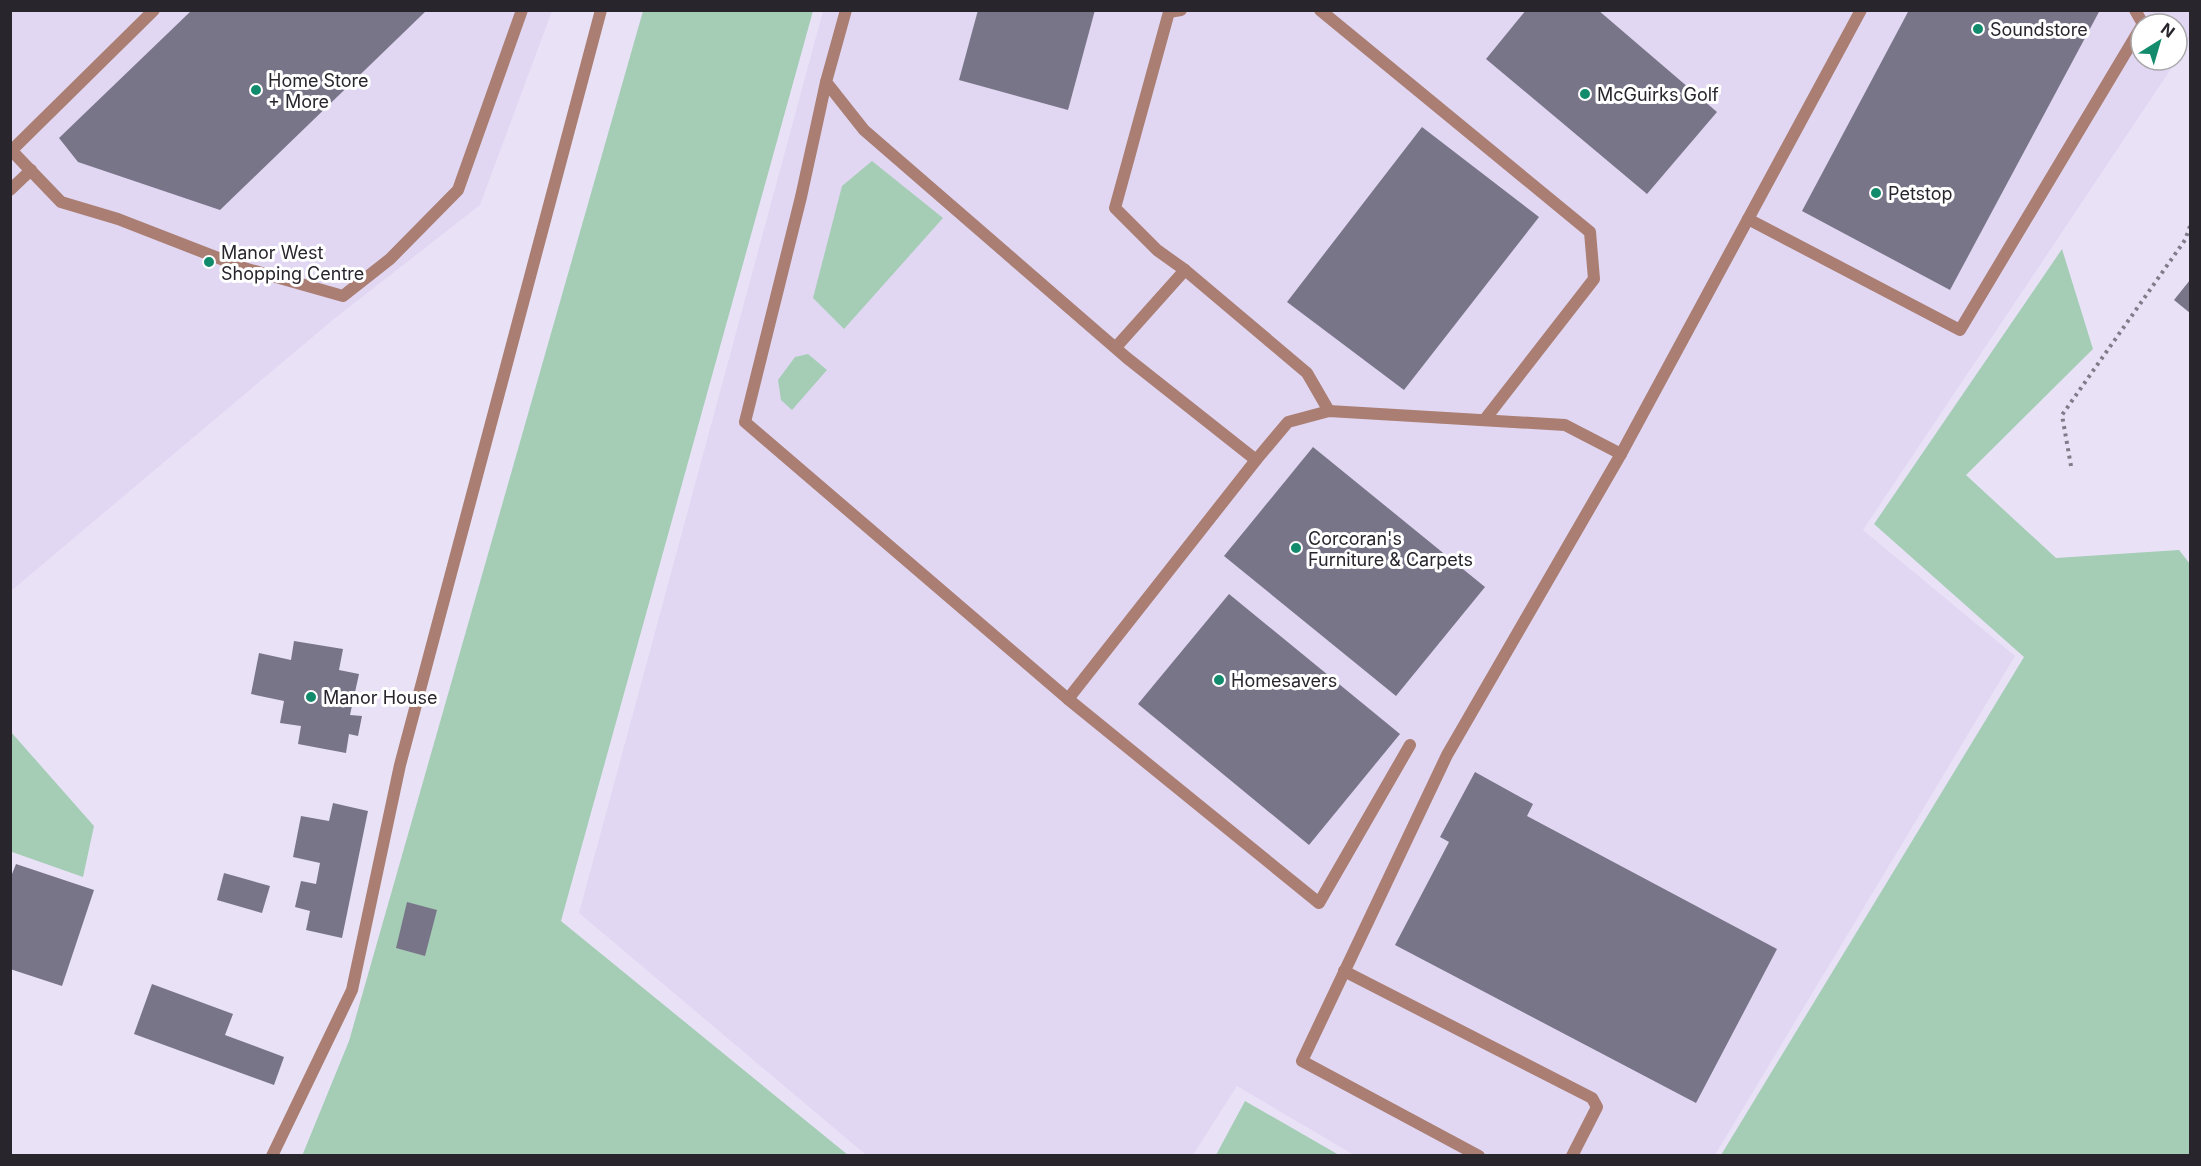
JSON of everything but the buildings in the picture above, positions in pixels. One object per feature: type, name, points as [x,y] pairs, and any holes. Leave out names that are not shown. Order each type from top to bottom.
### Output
[{"type":"lane","points":[[154,10],[11,150],[62,202],[118,219],[244,268],[343,297],[390,259],[458,190],[522,10]]},
{"type":"lane","points":[[272,1155],[352,990],[400,765],[601,10]]},
{"type":"lane","points":[[846,10],[826,82],[801,197],[745,422],[1068,699],[1319,903],[1410,745]]},
{"type":"lane","points":[[1181,10],[1169,12],[1115,208],[1157,250],[1185,270],[1307,373],[1329,411]]},
{"type":"lane","points":[[1320,10],[1590,232],[1594,279],[1486,418]]},
{"type":"lane","points":[[1479,1155],[1302,1061],[1447,755],[1621,454],[1861,10]]},
{"type":"lane","points":[[1748,219],[1960,330],[2129,48]]},
{"type":"lane","points":[[826,82],[864,130],[1117,346],[1127,358],[1256,460]]},
{"type":"lane","points":[[10,190],[31,170]]},
{"type":"lane","points":[[1117,346],[1185,270]]},
{"type":"lane","points":[[1068,699],[1256,460],[1288,423],[1329,411],[1486,418],[1566,425],[1621,454]]},
{"type":"lane","points":[[1344,971],[1592,1098],[1596,1107],[1572,1155]]},
{"type":"path","points":[[2071,466],[2062,415],[2185,240],[2190,226]]},
{"type":"path","points":[[2185,240],[2190,243]]},
{"type":"shaded area","name":"Manor West Shopping Centre","points":[[11,11],[552,11],[480,205],[334,319],[11,591]]},
{"type":"shaded area","points":[[823,11],[2190,11],[2189,41],[2189,12],[2129,12],[2129,72],[2169,72],[1863,530],[2015,656],[1715,1155],[1354,1155],[1237,1086],[1193,1155],[866,1155],[579,913]]},
{"type":"green space","points":[[643,11],[813,11],[561,921],[848,1155],[302,1156],[349,1041]]},
{"type":"green space","points":[[872,161],[943,218],[844,329],[813,298],[842,186]]},
{"type":"green space","points":[[2062,249],[2093,349],[1966,475],[2056,558],[2179,550],[2190,564],[2190,1155],[1721,1155],[2024,657],[1874,524]]},
{"type":"green space","points":[[808,354],[827,370],[792,410],[781,400],[778,380],[795,357]]},
{"type":"green space","points":[[11,732],[94,826],[83,877],[12,852],[11,854]]},
{"type":"green space","points":[[1245,1101],[1339,1155],[1216,1155]]},
{"type":"place","name":"Soundstore","points":[[1978,29]]},
{"type":"place","name":"Home Store + More","points":[[256,90]]},
{"type":"place","name":"McGuirks Golf","points":[[1585,94]]},
{"type":"place","name":"Petstop","points":[[1876,193]]},
{"type":"place","name":"Manor West Shopping Centre","points":[[209,262]]},
{"type":"place","name":"Corcoran's Furniture & Carpets","points":[[1296,548]]},
{"type":"place","name":"Homesavers","points":[[1219,680]]},
{"type":"place","name":"Manor House","points":[[311,697]]}]
